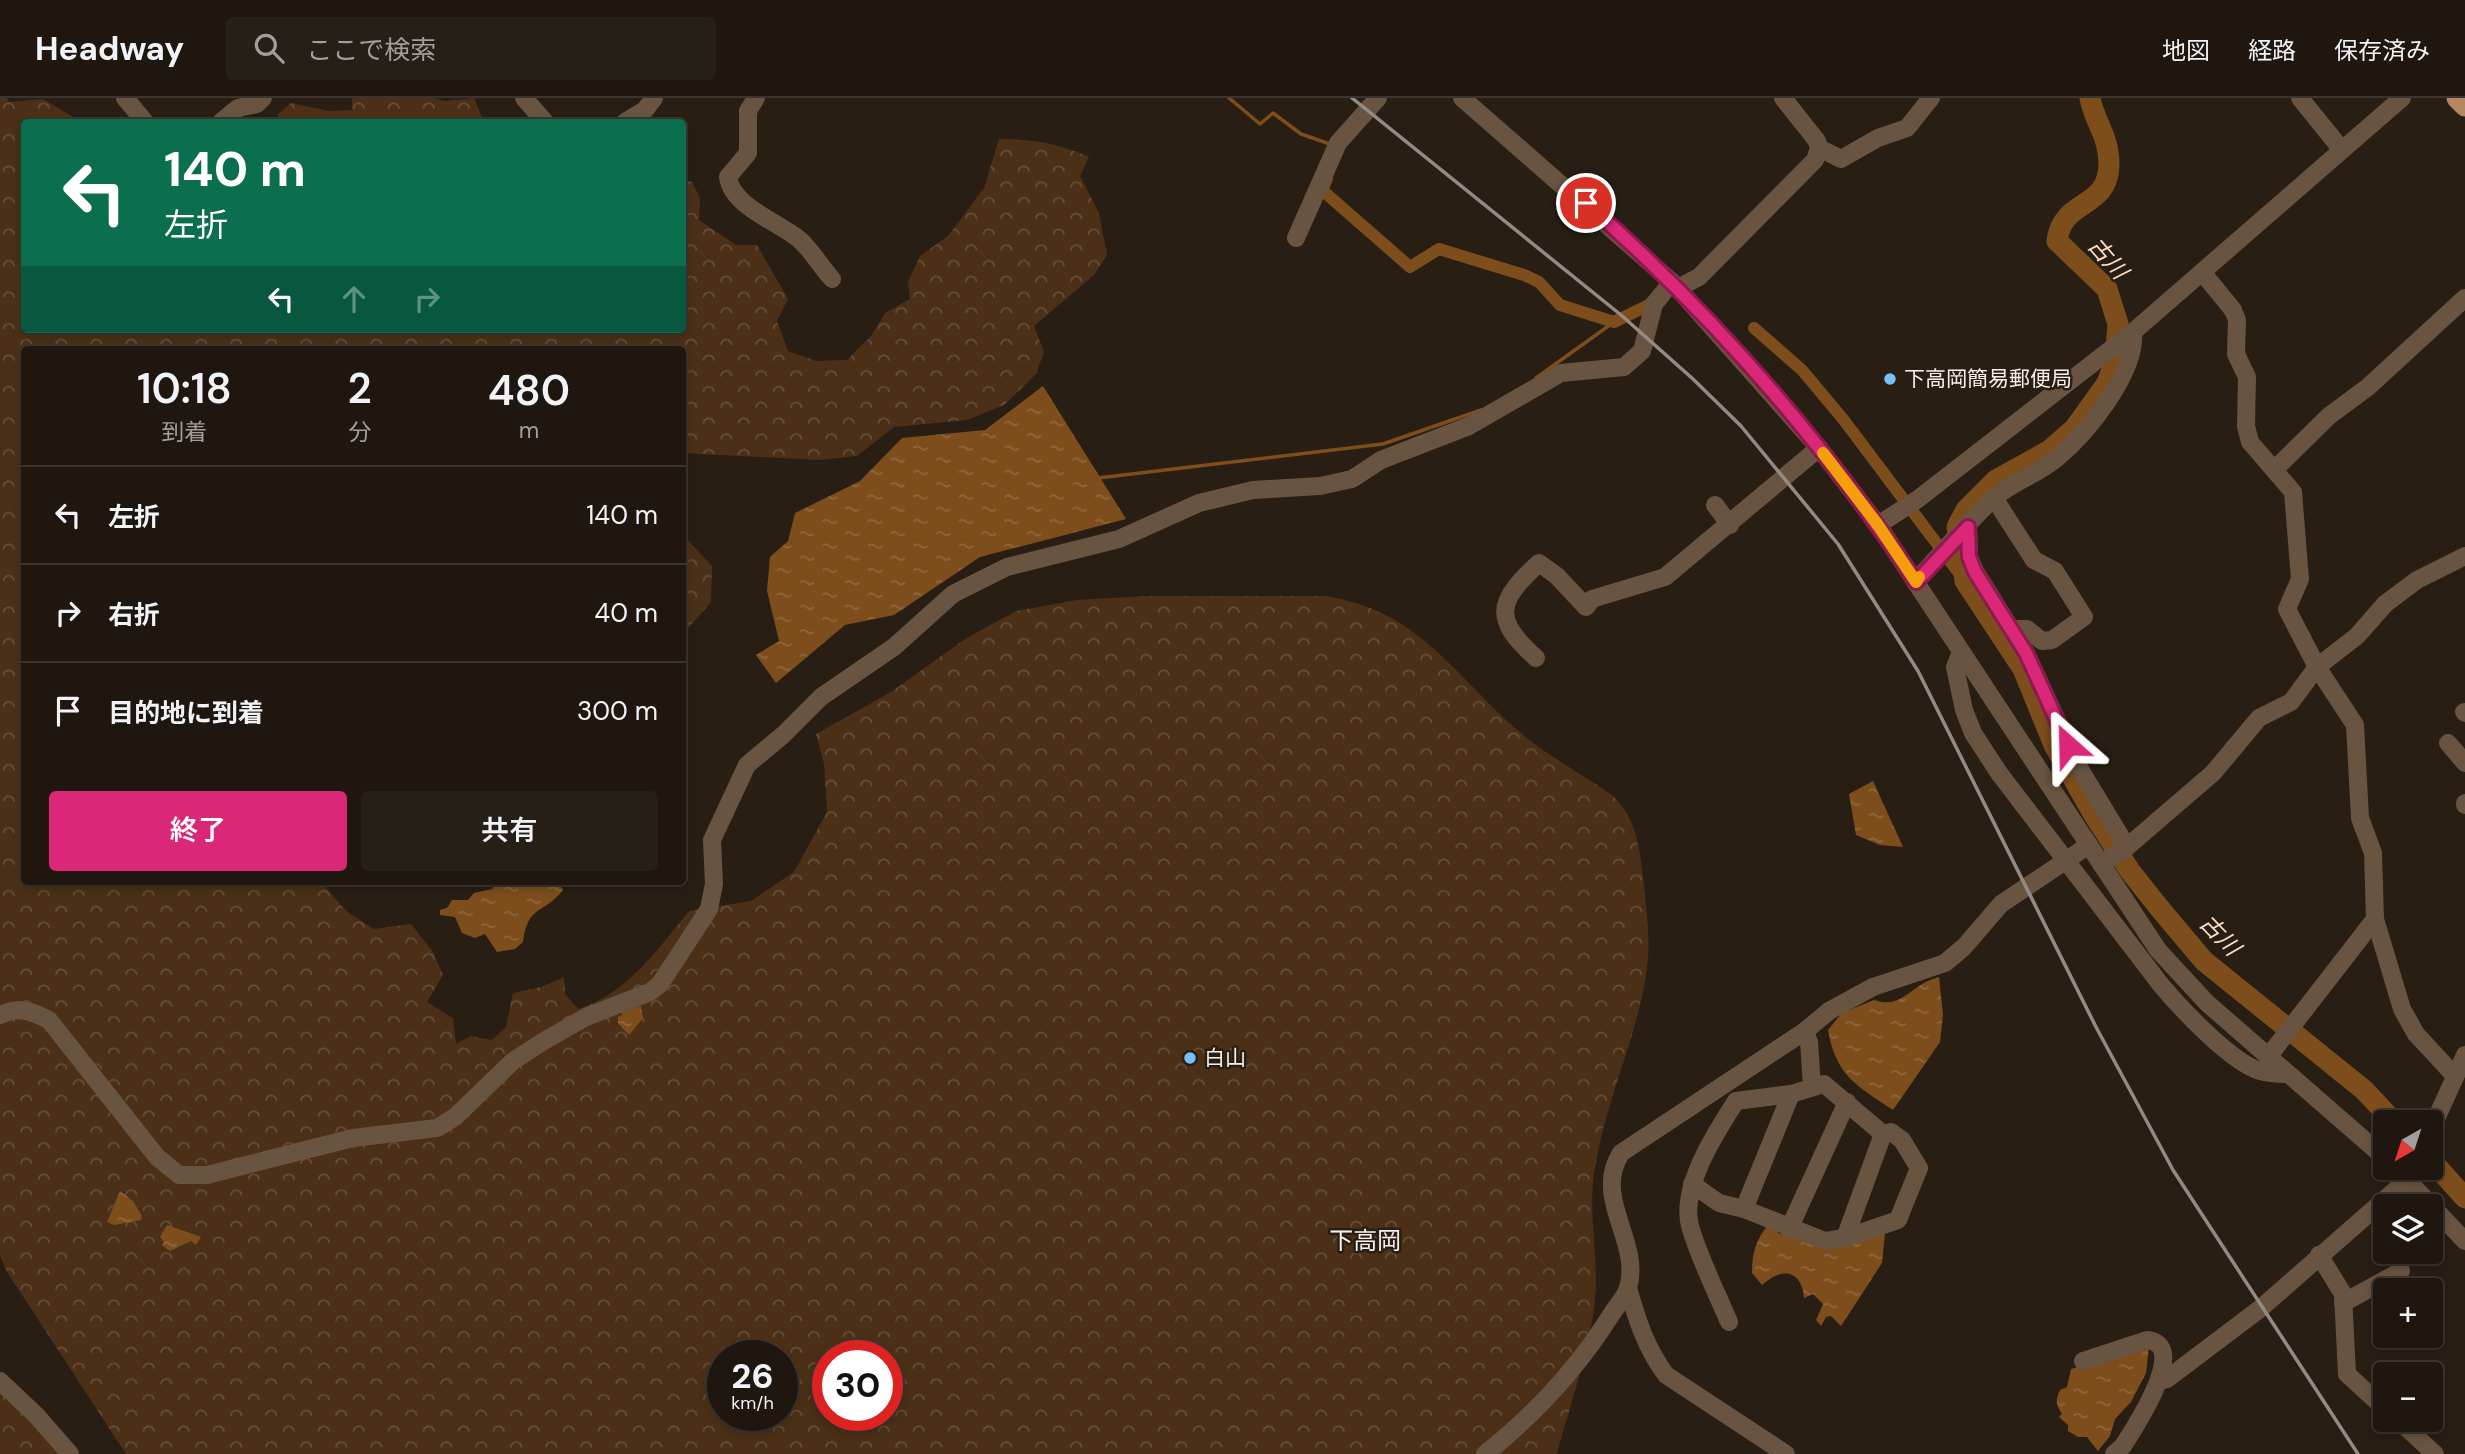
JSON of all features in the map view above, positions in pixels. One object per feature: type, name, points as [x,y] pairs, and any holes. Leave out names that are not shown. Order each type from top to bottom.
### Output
[{"type":"main road","points":[[2457,98],[2465,106]]},
{"type":"street","points":[[125,98],[142,119]]},
{"type":"street","points":[[225,119],[238,108],[257,104],[263,98]]},
{"type":"street","points":[[524,98],[542,119]]},
{"type":"street","points":[[630,119],[645,110],[654,98]]},
{"type":"street","points":[[756,98],[748,111],[748,153],[728,177],[729,186],[744,202],[804,243],[832,279]]},
{"type":"street","points":[[1296,238],[1336,146],[1378,98]]},
{"type":"street","points":[[1462,98],[1675,285],[1819,448],[1878,525],[2089,845],[2116,855]]},
{"type":"street","points":[[1783,98],[1819,148],[1841,159],[1878,138],[1907,128],[1931,98]]},
{"type":"street","points":[[2300,98],[2342,150]]},
{"type":"street","points":[[1878,525],[1918,499],[2130,333],[2402,98]]},
{"type":"street","points":[[0,1014],[16,1009],[30,1011],[49,1020],[157,1157],[179,1175],[207,1175],[353,1138],[437,1128],[455,1117],[513,1061],[586,1017],[650,992],[660,984],[709,909],[714,884],[712,840],[747,765],[783,735],[821,696],[894,647],[953,594],[1007,567],[1119,539],[1199,503],[1253,490],[1320,486],[1352,479],[1381,460],[1469,426],[1561,373],[1624,367],[1642,351],[1654,304],[1675,285],[1699,277],[1810,166],[1819,148]]},
{"type":"street","points":[[2202,272],[2233,310],[2237,320],[2236,354],[2247,377],[2246,426],[2250,442],[2293,492],[2300,579],[2287,609],[2317,667],[2355,726],[2360,818],[2373,853],[2375,919],[2402,1009],[2416,1034],[2454,1075]]},
{"type":"street","points":[[2274,470],[2329,416],[2368,387],[2465,298]]},
{"type":"street","points":[[1916,582],[1994,498],[2056,460],[2084,431],[2114,390],[2129,361],[2134,344],[2130,333]]},
{"type":"street","points":[[1536,658],[1516,640],[1504,623],[1506,605],[1523,578],[1539,563],[1558,576],[1586,607],[1592,599],[1665,577],[1819,448]]},
{"type":"street","points":[[1994,498],[2034,560],[2055,571],[2084,617],[2052,640],[2042,641],[2027,629],[2011,629]]},
{"type":"street","points":[[1715,505],[1730,525]]},
{"type":"street","points":[[1966,528],[1969,557],[1975,572],[2026,653],[2158,950],[2181,977],[2268,1058],[2373,1148]]},
{"type":"street","points":[[2116,855],[2213,773],[2259,718],[2291,702],[2317,667],[2357,636],[2385,604],[2417,580],[2465,556]]},
{"type":"street","points":[[1961,652],[1955,667],[1964,710],[1973,733],[2066,860],[2183,1010],[2257,1070],[2288,1074]]},
{"type":"street","points":[[2448,743],[2465,763]]},
{"type":"street","points":[[1786,1454],[1666,1376],[1653,1358],[1640,1331],[1628,1287],[1629,1260],[1609,1182],[1612,1167],[1621,1153],[1805,1031],[1829,1011],[1873,987],[1945,963],[1964,947],[1992,912],[2089,845]]},
{"type":"street","points":[[2268,1058],[2375,919]]},
{"type":"street","points":[[1805,1031],[1809,1042],[1812,1086]]},
{"type":"street","points":[[2439,1110],[2465,1055]]},
{"type":"street","points":[[1729,1322],[1689,1223],[1692,1184],[1707,1148],[1736,1101],[1791,1094],[1824,1084],[1883,1134]]},
{"type":"street","points":[[1744,1209],[1791,1094]]},
{"type":"street","points":[[1789,1229],[1847,1102]]},
{"type":"street","points":[[1692,1184],[1719,1203],[1744,1209],[1789,1229],[1825,1241],[1845,1238],[1898,1220],[1919,1168],[1902,1140],[1891,1132],[1883,1134]]},
{"type":"street","points":[[1845,1238],[1883,1134]]},
{"type":"street","points":[[2160,1381],[2167,1379],[2261,1308],[2397,1180]]},
{"type":"street","points":[[2414,1180],[2462,1231]]},
{"type":"street","points":[[2319,1255],[2343,1294],[2347,1374],[2373,1398]]},
{"type":"street","points":[[2343,1303],[2401,1271]]},
{"type":"street","points":[[1485,1454],[1576,1366],[1628,1287]]},
{"type":"street","points":[[2082,1362],[2147,1340],[2154,1340],[2161,1346],[2163,1364],[2160,1381],[2123,1446],[2114,1454]]},
{"type":"street","points":[[0,1381],[36,1415],[70,1454]]},
{"type":"street","points":[[2410,1432],[2435,1454]]},
{"type":"green space","points":[[0,98],[7,98],[9,102],[43,99],[75,118],[21,119],[21,333],[686,333],[686,180],[692,182],[700,198],[699,220],[736,245],[757,245],[788,299],[777,321],[788,351],[816,361],[847,360],[871,336],[885,313],[910,299],[908,282],[920,256],[948,236],[984,188],[999,139],[1045,143],[1089,157],[1080,176],[1099,213],[1107,255],[1094,275],[1034,326],[1044,352],[1036,374],[1004,405],[967,420],[894,427],[857,456],[818,460],[686,453],[686,346],[21,346],[21,885],[324,885],[347,912],[374,929],[411,924],[433,952],[443,975],[427,1002],[453,1018],[456,1044],[471,1036],[492,1040],[506,1027],[513,993],[541,987],[564,977],[565,994],[578,1009],[596,1002],[612,993],[640,969],[689,911],[751,901],[794,872],[827,812],[824,764],[816,734],[891,692],[965,639],[1016,611],[1077,600],[1147,596],[1325,596],[1357,603],[1384,615],[1409,629],[1430,646],[1515,728],[1550,755],[1613,796],[1627,813],[1638,844],[1642,866],[1648,923],[1647,968],[1637,1018],[1606,1117],[1595,1167],[1592,1200],[1595,1299],[1584,1358],[1557,1454],[126,1454],[7,1272],[0,1256]]},
{"type":"green space","points":[[352,98],[434,98],[445,101],[474,98],[483,119],[277,119],[278,114],[291,103],[329,111],[352,110]]},
{"type":"green space","points":[[686,538],[712,566],[711,602],[686,631]]},
{"type":"green space","points":[[0,1393],[6,1396],[62,1454],[0,1454]]},
{"type":"water","points":[[1043,386],[1126,519],[980,557],[894,615],[845,625],[776,683],[756,655],[779,641],[767,591],[770,557],[788,541],[795,513],[860,481],[902,438],[985,430]]},
{"type":"water","points":[[1873,781],[1903,847],[1880,845],[1856,835],[1849,794]]},
{"type":"water","points":[[495,885],[560,885],[563,890],[532,916],[523,942],[515,949],[497,952],[485,934],[475,938],[462,933],[455,917],[440,915],[440,910],[447,908],[452,900],[468,900],[474,893],[492,889]]},
{"type":"water","points":[[1939,977],[1943,1015],[1940,1042],[1893,1110],[1850,1078],[1836,1059],[1828,1030],[1842,1013],[1874,1000],[1892,1002]]},
{"type":"water","points":[[622,1003],[630,1009],[641,1006],[643,1018],[629,1035],[618,1023],[618,1017],[622,1015]]},
{"type":"water","points":[[120,1191],[133,1201],[142,1216],[141,1220],[114,1225],[107,1222]]},
{"type":"water","points":[[1769,1224],[1778,1233],[1829,1246],[1885,1233],[1882,1263],[1841,1326],[1831,1316],[1826,1317],[1821,1326],[1816,1320],[1823,1304],[1813,1294],[1804,1298],[1795,1276],[1776,1275],[1762,1285],[1752,1273],[1756,1247]]},
{"type":"water","points":[[167,1225],[201,1237],[196,1245],[191,1241],[170,1251],[162,1245],[164,1242],[160,1237]]},
{"type":"water","points":[[2149,1346],[2146,1373],[2131,1402],[2115,1419],[2110,1436],[2098,1451],[2087,1437],[2078,1437],[2068,1431],[2068,1425],[2059,1417],[2062,1414],[2057,1400],[2060,1390],[2067,1387],[2071,1369]]},
{"type":"waterway","points":[[1229,98],[1260,124],[1273,113],[1301,134],[1330,144]]},
{"type":"waterway","points":[[2090,98],[2107,146],[2107,179],[2101,190],[2067,217],[2057,241],[2107,289],[2118,324],[2115,362],[2107,383],[2074,429],[2050,450],[1996,480],[1966,510],[1957,527],[1965,581],[2023,669],[2054,745],[2130,871],[2204,961],[2364,1090],[2383,1110]]},
{"type":"waterway","points":[[1327,179],[1322,190],[1410,267],[1439,249],[1524,275],[1539,282],[1560,305],[1614,322],[1649,305]]},
{"type":"waterway","points":[[1536,378],[1614,322]]},
{"type":"waterway","points":[[1754,328],[1802,370],[1843,419],[1965,581]]},
{"type":"waterway","points":[[1098,478],[1383,444],[1481,410]]},
{"type":"waterway","name":"古川","points":[[2443,1173],[2465,1198]]},
{"type":"railway","points":[[1352,98],[1621,315],[1693,379],[1741,426],[1838,544],[1918,671],[2096,1027],[2173,1170],[2358,1454]]},
{"type":"slow traffic","points":[[1823,453],[1854,491],[1916,582],[1919,577]]},
{"type":"place","name":"下高岡簡易郵便局","points":[[1890,379]]},
{"type":"place","name":"白山","points":[[1190,1058]]},
{"type":"district","name":"下高岡","points":[[1365,1241]]},
{"type":"route","points":[[1586,203],[1672,282],[1819,448],[1854,491],[1916,582],[1968,527],[1969,557],[1975,572],[2026,653],[2068,745]]}]
